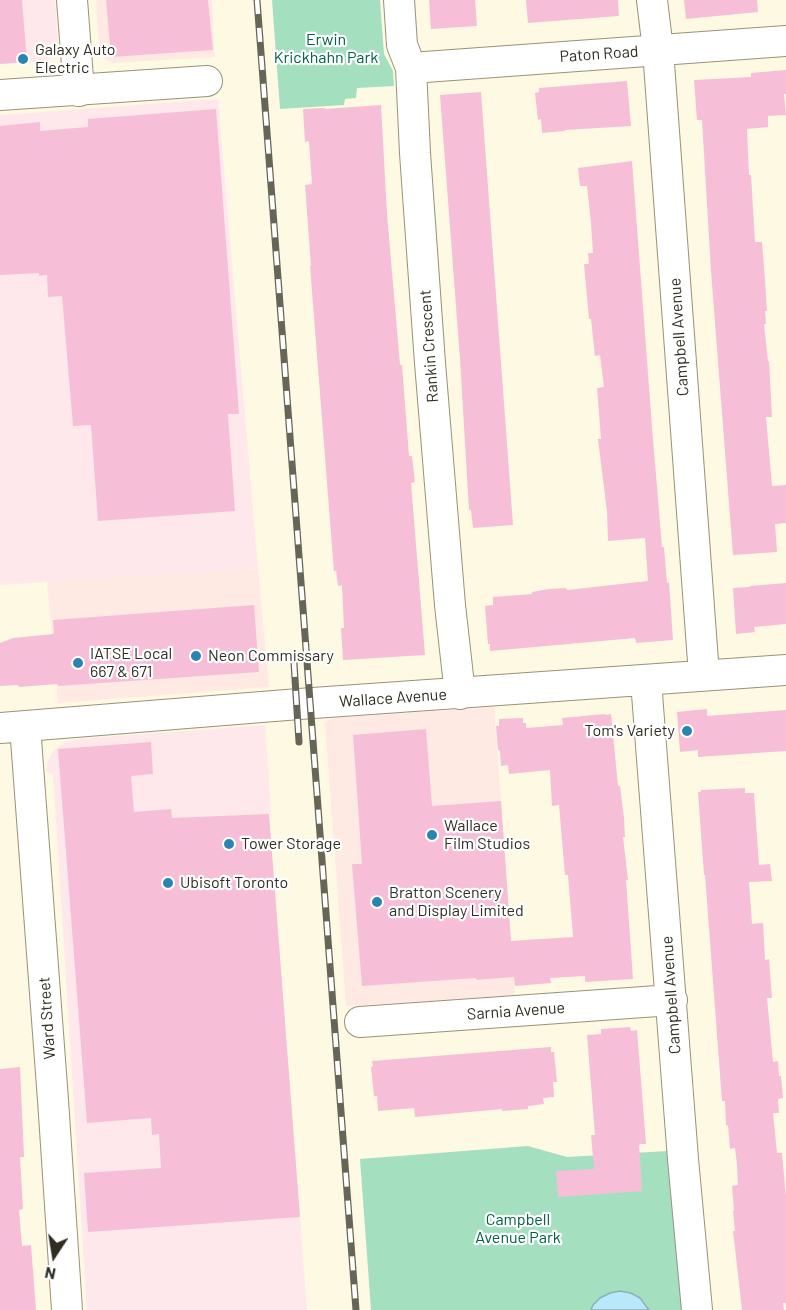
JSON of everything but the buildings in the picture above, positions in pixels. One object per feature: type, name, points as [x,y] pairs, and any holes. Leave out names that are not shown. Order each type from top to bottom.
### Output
[{"type":"street","points":[[72,0],[79,91]]},
{"type":"street","name":"Rankin Crescent","points":[[399,0],[402,45],[411,68],[430,363],[450,604],[460,694]]},
{"type":"street","name":"Campbell Avenue","points":[[652,0],[658,50],[704,675]]},
{"type":"street","name":"Paton Road","points":[[411,68],[786,41]]},
{"type":"street","points":[[0,95],[207,81]]},
{"type":"street","name":"Wallace Avenue","points":[[13,727],[299,704],[786,670]]},
{"type":"street","name":"Campbell Avenue","points":[[646,681],[697,1310]]},
{"type":"street","name":"Ward Street","points":[[13,727],[53,1089],[67,1310]]},
{"type":"street","name":"Sarnia Avenue","points":[[360,1022],[672,1000]]},
{"type":"shaded area","points":[[0,0],[55,0],[58,44],[52,57],[47,61],[0,64]]},
{"type":"shaded area","points":[[96,0],[212,0],[215,57],[113,63],[105,59],[99,47]]},
{"type":"shaded area","points":[[218,99],[258,568],[0,585],[0,115]]},
{"type":"shaded area","points":[[258,568],[269,687],[58,703],[47,581]]},
{"type":"shaded area","name":"Wallace Film Studios","points":[[494,707],[515,997],[346,1006],[325,722],[332,718]]},
{"type":"shaded area","points":[[265,725],[271,813],[269,814],[307,1310],[87,1310],[53,775],[46,771],[48,760],[54,750],[65,742],[78,739]]},
{"type":"green space","name":"Erwin Krickhahn Park","points":[[272,0],[380,0],[384,54],[393,71],[394,86],[357,88],[356,98],[345,99],[344,105],[280,109]]},
{"type":"green space","name":"Campbell Avenue Park","points":[[528,1146],[567,1157],[667,1151],[672,1209],[686,1310],[371,1310],[360,1159]]},
{"type":"water","points":[[620,1291],[640,1298],[649,1310],[591,1310],[600,1298]]},
{"type":"railway","points":[[257,0],[356,1310]]},
{"type":"railway","points":[[294,663],[299,742]]},
{"type":"place","name":"Galaxy Auto Electric","points":[[23,59]]},
{"type":"place","name":"Neon Commissary","points":[[196,656]]},
{"type":"place","name":"IATSE Local 667 & 671","points":[[78,663]]},
{"type":"place","name":"Tom's Variety","points":[[687,731]]},
{"type":"place","name":"Wallace Film Studios","points":[[432,835]]},
{"type":"place","name":"Tower Storage","points":[[229,844]]},
{"type":"place","name":"Ubisoft Toronto","points":[[168,883]]},
{"type":"place","name":"Bratton Scenery and Display Limited","points":[[377,902]]}]
